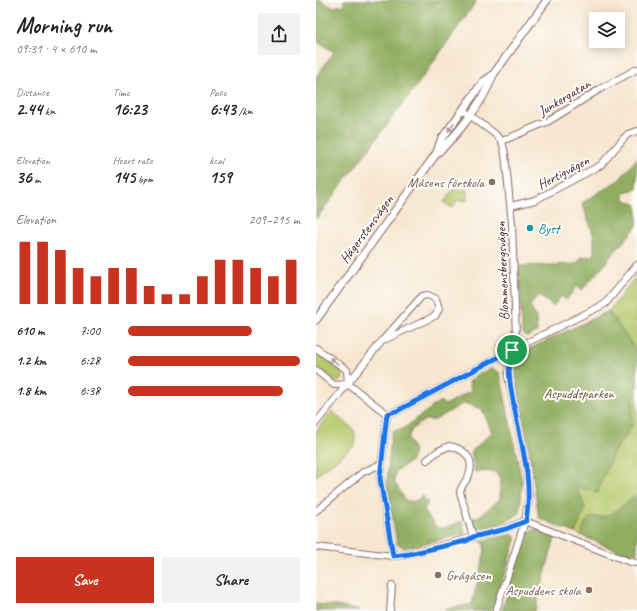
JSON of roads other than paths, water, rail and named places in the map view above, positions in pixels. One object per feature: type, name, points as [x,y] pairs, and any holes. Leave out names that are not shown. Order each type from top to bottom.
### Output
[{"type":"street","name":"Hägerstensvägen","points":[[436,154],[441,140],[483,82],[492,75],[547,0]]},
{"type":"street","name":"Junkergatan","points":[[502,141],[550,122],[600,89],[637,69]]},
{"type":"street","name":"Hägerstensvägen","points":[[316,320],[436,154],[447,145],[469,115],[489,87],[492,75]]},
{"type":"street","points":[[463,110],[502,141]]},
{"type":"street","name":"Hertigvägen","points":[[511,206],[535,200],[601,165],[628,134],[637,131]]},
{"type":"street","name":"Blommensbergsvägen","points":[[496,611],[526,521],[529,504],[528,482],[508,376],[516,331],[511,206],[502,141]]},
{"type":"street","points":[[387,414],[399,410],[512,350],[605,304],[637,266]]},
{"type":"street","points":[[316,423],[382,341],[422,296],[428,295],[436,299],[439,309],[435,316],[382,341]]},
{"type":"street","points":[[316,348],[347,370],[348,384]]},
{"type":"street","points":[[316,370],[334,385],[348,384],[387,414]]},
{"type":"street","points":[[387,414],[380,478],[393,556]]},
{"type":"street","points":[[427,460],[438,451],[449,446],[461,450],[469,458],[470,472],[460,492],[473,537]]},
{"type":"street","points":[[316,510],[363,472],[381,464]]},
{"type":"street","points":[[316,547],[393,556],[409,554],[466,541],[473,537],[506,529],[526,521],[630,562],[637,563]]},
{"type":"street","points":[[390,611],[392,586]]},
{"type":"place","name":"Måsens förskola","points":[[492,182]]},
{"type":"place","name":"Byst","points":[[530,228]]},
{"type":"place","name":"Grågåsen","points":[[438,575]]},
{"type":"place","name":"Aspuddens skola","points":[[589,590]]},
{"type":"park label","name":"Aspuddsparken","points":[[579,393]]}]
